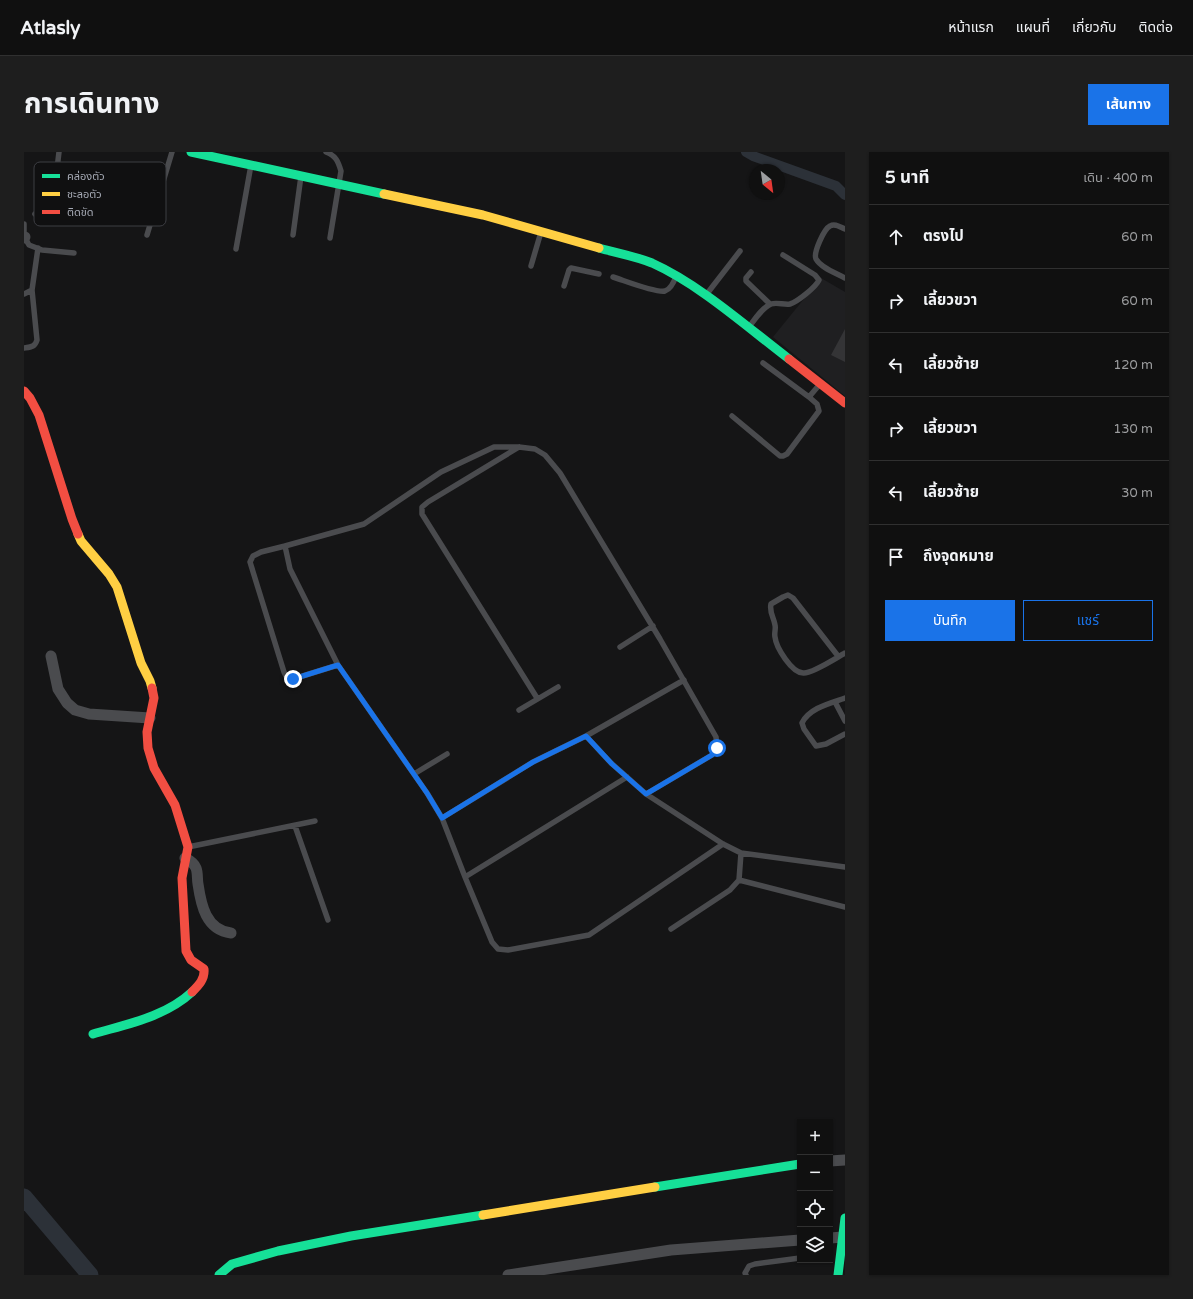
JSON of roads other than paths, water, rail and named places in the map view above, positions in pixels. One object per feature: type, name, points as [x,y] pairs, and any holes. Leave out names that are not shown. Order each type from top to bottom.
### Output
[{"type":"street","points":[[191,152],[483,215],[651,263],[676,276],[706,296],[845,404]]},
{"type":"street","points":[[24,391],[30,398],[39,415],[72,519],[81,541],[118,587],[141,663],[150,681],[154,698],[147,732],[148,748],[154,768],[175,805],[186,852],[196,868],[198,886],[206,915],[215,928],[223,932],[231,933]]},
{"type":"street","points":[[51,656],[58,689],[67,703],[76,710],[89,714],[150,718]]},
{"type":"street","points":[[93,1034],[164,1011],[199,986],[205,978],[206,973],[204,969],[192,963],[188,958],[186,951],[182,878],[186,852]]},
{"type":"street","points":[[833,1161],[845,1160]]},
{"type":"street","points":[[218,1275],[232,1264],[244,1260],[278,1251],[351,1236],[797,1164]]},
{"type":"street","points":[[838,1275],[838,1254],[843,1237],[845,1218]]},
{"type":"street","points":[[833,1238],[843,1237]]},
{"type":"street","points":[[508,1275],[571,1270],[671,1250],[797,1240]]},
{"type":"lane","points":[[58,162],[59,152]]},
{"type":"lane","points":[[166,172],[172,152]]},
{"type":"lane","points":[[326,152],[334,155],[341,171],[330,238]]},
{"type":"lane","points":[[236,249],[251,165]]},
{"type":"lane","points":[[292,235],[301,175]]},
{"type":"lane","points":[[24,224],[25,238],[29,245],[38,248],[74,253]]},
{"type":"lane","points":[[845,229],[836,225],[831,225],[827,229],[815,252],[816,258],[821,265],[845,278]]},
{"type":"lane","points":[[147,235],[150,226]]},
{"type":"lane","points":[[531,266],[541,232]]},
{"type":"lane","points":[[24,348],[31,347],[37,340],[32,290],[38,248]]},
{"type":"lane","points":[[706,296],[740,251]]},
{"type":"lane","points":[[748,328],[770,304],[790,304],[806,294],[817,284],[819,280],[816,275],[783,255]]},
{"type":"lane","points":[[564,286],[571,268],[599,274]]},
{"type":"lane","points":[[751,272],[746,278],[746,281],[770,304]]},
{"type":"lane","points":[[613,277],[656,291],[664,291],[672,286],[676,276]]},
{"type":"lane","points":[[24,294],[32,290]]},
{"type":"lane","points":[[732,416],[780,456],[783,456],[819,411],[817,404],[809,397],[763,363]]},
{"type":"lane","points":[[809,397],[820,384]]},
{"type":"lane","points":[[338,665],[293,679],[287,678],[250,562],[253,556],[261,552],[364,524],[441,472],[494,447],[519,447],[535,449],[545,455],[560,473],[653,626],[716,737],[717,748],[712,755],[646,794]]},
{"type":"lane","points":[[519,447],[428,502],[422,507],[422,514],[537,698]]},
{"type":"lane","points":[[285,546],[290,569],[338,665],[427,793],[442,818],[492,942],[498,949],[508,950],[589,935],[723,844]]},
{"type":"lane","points":[[838,656],[793,598],[788,596],[783,597],[770,604],[776,630],[775,637],[781,654],[795,672],[803,674],[811,671],[845,653]]},
{"type":"lane","points":[[620,647],[653,626]]},
{"type":"lane","points":[[442,818],[533,762],[586,736],[684,680]]},
{"type":"lane","points":[[519,710],[558,687]]},
{"type":"lane","points":[[845,698],[825,705],[809,714],[804,718],[802,723],[804,729],[816,746],[826,744],[845,734]]},
{"type":"lane","points":[[835,702],[845,721]]},
{"type":"lane","points":[[586,736],[612,764],[646,794],[723,844],[741,852],[845,866]]},
{"type":"lane","points":[[414,774],[448,754]]},
{"type":"lane","points":[[466,877],[627,778]]},
{"type":"lane","points":[[186,852],[315,821]]},
{"type":"lane","points":[[295,826],[328,920]]},
{"type":"lane","points":[[671,929],[730,890],[739,880],[741,852]]},
{"type":"lane","points":[[739,880],[845,907]]},
{"type":"lane","points":[[746,1275],[745,1272],[749,1266],[754,1264],[797,1258]]},
{"type":"waterway","points":[[746,152],[753,156],[836,186],[845,195]]},
{"type":"waterway","points":[[24,1197],[90,1275]]},
{"type":"waterway","points":[[24,1206],[30,1205]]}]
